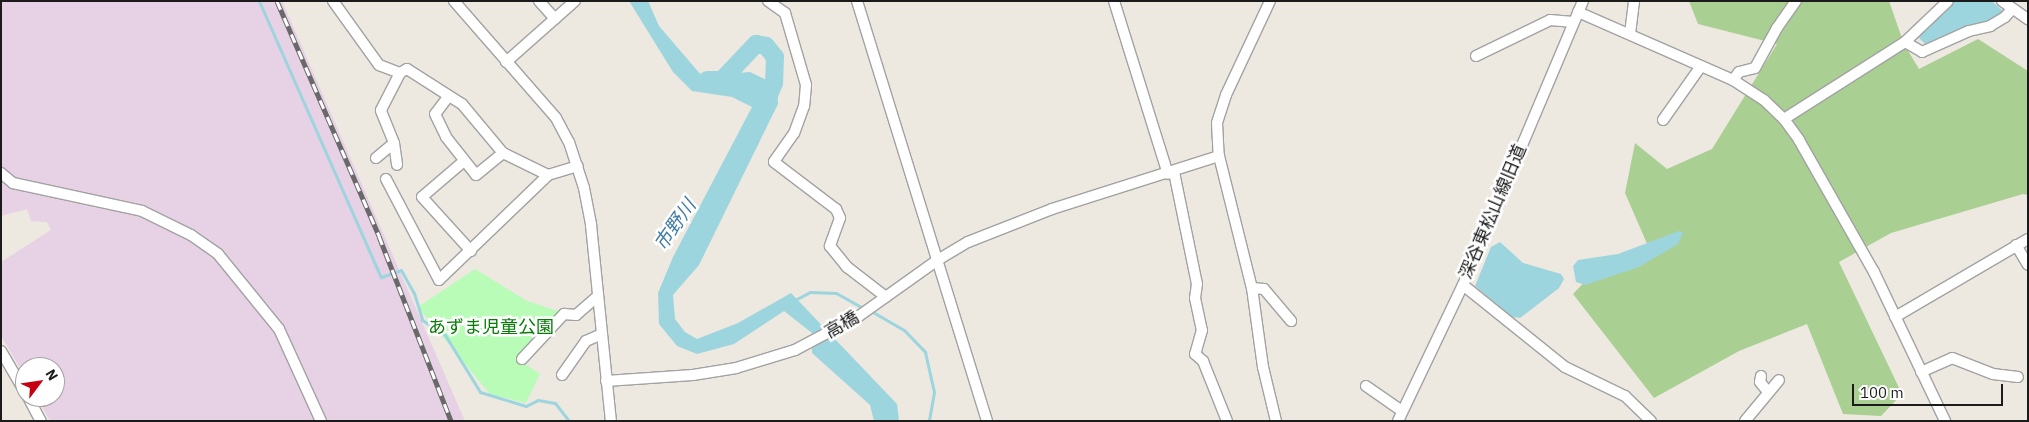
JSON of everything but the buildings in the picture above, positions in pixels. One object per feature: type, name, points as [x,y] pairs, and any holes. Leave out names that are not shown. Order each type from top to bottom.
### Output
[{"type":"street","points":[[334,1],[380,65],[400,73]]},
{"type":"street","points":[[454,1],[556,118],[578,166],[591,225],[611,421]]},
{"type":"street","points":[[540,1],[554,19]]},
{"type":"street","points":[[506,62],[575,1]]},
{"type":"street","points":[[768,1],[784,13],[806,85],[804,106],[794,133],[774,162],[836,209],[840,218],[830,246],[847,267],[886,296]]},
{"type":"street","points":[[857,1],[987,421]]},
{"type":"street","points":[[1114,1],[1171,173],[1197,284],[1194,298],[1202,330],[1195,354],[1203,361],[1227,421]]},
{"type":"street","points":[[1270,1],[1226,95],[1218,123],[1219,156],[1252,288],[1263,367],[1276,421]]},
{"type":"street","name":"深谷東松山線旧道","points":[[1400,416],[1463,285],[1583,1]]},
{"type":"street","points":[[1630,34],[1634,1]]},
{"type":"street","points":[[1732,80],[1739,72],[1755,68],[1777,28],[1796,1]]},
{"type":"street","points":[[1784,119],[1905,42],[1948,1]]},
{"type":"street","points":[[2002,1],[2028,19]]},
{"type":"street","points":[[1905,42],[1922,52],[1969,31],[1990,26],[2005,17],[2012,8]]},
{"type":"street","points":[[1578,12],[1732,80],[1764,100],[1784,119],[1869,264],[1921,372],[1941,419]]},
{"type":"street","points":[[1476,56],[1550,20],[1573,22]]},
{"type":"street","points":[[1663,120],[1701,66]]},
{"type":"street","points":[[398,165],[394,143],[381,110],[400,73],[407,69],[448,97],[462,104],[478,119],[503,153],[548,175]]},
{"type":"street","points":[[448,97],[435,114],[464,161],[476,175],[503,153]]},
{"type":"street","points":[[376,158],[394,143]]},
{"type":"street","name":"高橋","points":[[606,381],[693,375],[736,368],[795,350],[859,316],[936,260],[996,229],[1219,156]]},
{"type":"street","points":[[464,161],[422,197],[472,252]]},
{"type":"street","points":[[386,180],[439,280],[472,252],[548,175],[578,166]]},
{"type":"street","points":[[1,173],[13,183],[142,211],[191,235],[218,254],[279,329],[321,421]]},
{"type":"street","points":[[1895,317],[2028,239]]},
{"type":"street","points":[[2016,245],[2028,265]]},
{"type":"street","points":[[1463,285],[1565,367],[1625,396],[1651,421]]},
{"type":"street","points":[[1252,288],[1264,288],[1291,321]]},
{"type":"street","points":[[522,359],[564,314],[576,315],[598,296]]},
{"type":"street","points":[[562,375],[586,340],[602,334]]},
{"type":"street","points":[[1,351],[15,375]]},
{"type":"street","points":[[1921,372],[1952,358],[1993,374],[2018,377]]},
{"type":"street","points":[[1761,376],[1760,382],[1768,392]]},
{"type":"street","points":[[1745,421],[1779,380]]},
{"type":"street","points":[[1366,386],[1400,416]]},
{"type":"street","points":[[34,407],[42,421]]},
{"type":"shaded area","points":[[1,1],[282,1],[465,421],[50,421],[42,407],[65,407],[65,357],[15,357],[15,359],[1,336],[1,262],[51,230],[47,222],[31,221],[27,209],[1,216]]},
{"type":"green space","points":[[1689,1],[1889,1],[1904,44],[1919,69],[1978,39],[2028,71],[2028,195],[2023,194],[1891,233],[1839,262],[1902,394],[1881,416],[1843,414],[1807,324],[1739,351],[1654,398],[1573,294],[1597,269],[1652,255],[1625,193],[1635,143],[1667,169],[1712,149],[1777,44],[1698,24]]},
{"type":"green space","name":"あずま児童公園","points":[[475,269],[527,301],[561,312],[519,360],[540,374],[526,403],[490,394],[418,307]]},
{"type":"water","points":[[629,1],[648,1],[659,26],[702,76],[750,72],[777,85],[778,104],[699,265],[673,295],[675,319],[685,332],[697,339],[738,323],[791,293],[897,404],[899,421],[874,421],[870,405],[812,353],[812,333],[784,311],[734,344],[697,354],[677,346],[659,324],[658,293],[673,257],[752,107],[732,97],[692,91],[673,72]]},
{"type":"water","points":[[1954,1],[1992,1],[2003,11],[1989,22],[1971,25],[1926,45],[1918,37]]},
{"type":"water","points":[[1679,231],[1683,233],[1678,244],[1639,267],[1585,285],[1576,282],[1573,266],[1578,260],[1618,254]]},
{"type":"water","points":[[1500,242],[1523,263],[1561,274],[1564,279],[1559,288],[1520,318],[1512,317],[1475,286],[1491,247]]},
{"type":"waterway","points":[[259,1],[381,277],[401,270],[414,293],[422,320],[445,335],[480,392],[526,406],[538,400],[555,403],[569,421]]},
{"type":"waterway","name":"市野川","points":[[707,80],[722,80],[756,44],[766,46],[775,57],[774,83],[765,105]]},
{"type":"waterway","points":[[793,301],[810,292],[836,293],[865,309]]},
{"type":"waterway","points":[[871,311],[905,331],[925,352],[934,392],[929,421]]},
{"type":"railway","points":[[277,1],[379,236],[451,421]]}]
